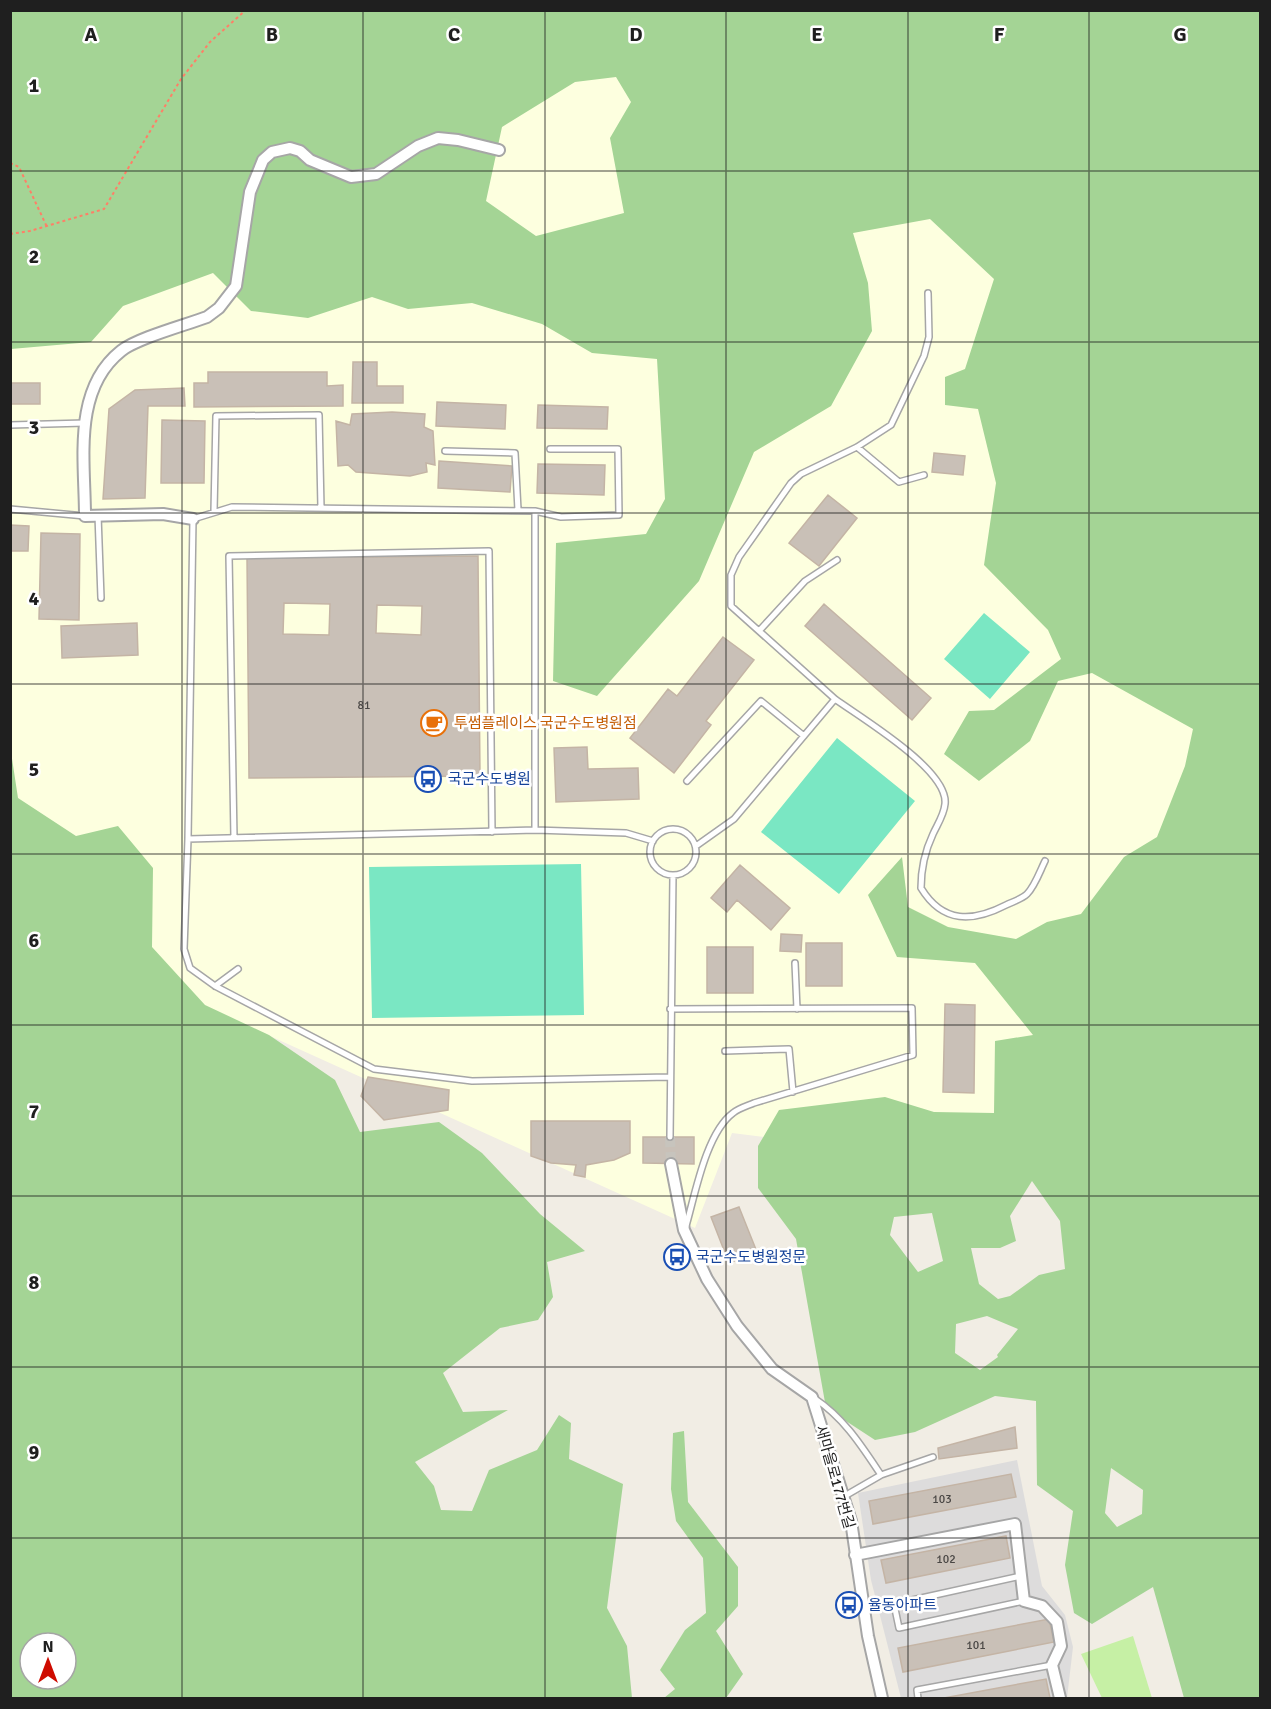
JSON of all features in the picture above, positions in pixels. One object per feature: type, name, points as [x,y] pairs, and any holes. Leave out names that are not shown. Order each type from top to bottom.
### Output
[{"type":"street","points":[[193,519],[164,514],[85,516],[85,423],[89,394],[106,367],[122,350],[207,316],[219,308],[236,286],[250,192],[263,160],[272,152],[290,148],[300,151],[310,160],[351,177],[376,174],[418,146],[438,138],[458,140],[499,150]]},
{"type":"street","points":[[671,1164],[684,1230],[707,1279],[737,1326],[772,1369],[812,1397]]},
{"type":"street","name":"새마을로177번길","points":[[812,1397],[850,1521],[868,1636],[882,1698]]},
{"type":"street","points":[[855,1555],[1015,1524],[1024,1601],[1042,1605],[1057,1622],[1061,1646],[1052,1665],[1060,1698]]},
{"type":"lane","points":[[928,293],[929,337],[924,356],[891,425],[857,447],[801,474],[791,483],[739,557],[731,575],[731,606],[835,699],[886,734],[934,775],[942,785],[945,806],[921,873],[921,888],[934,902],[952,915],[967,919],[990,913],[1027,894],[1045,861]]},
{"type":"lane","points":[[214,512],[216,416],[319,415],[321,508]]},
{"type":"lane","points":[[10,425],[85,423]]},
{"type":"lane","points":[[857,447],[899,482],[924,474]]},
{"type":"lane","points":[[550,449],[618,449],[619,515],[561,517],[518,510],[232,507],[193,519],[188,839],[183,950],[190,968],[215,986],[374,1069],[472,1081],[669,1077]]},
{"type":"lane","points":[[446,451],[515,453],[518,510]]},
{"type":"lane","points":[[10,509],[85,516]]},
{"type":"lane","points":[[535,511],[535,830]]},
{"type":"lane","points":[[98,515],[100,598]]},
{"type":"lane","points":[[234,838],[229,556],[489,551],[492,831]]},
{"type":"lane","points":[[759,631],[805,581],[837,560]]},
{"type":"lane","points":[[696,846],[735,819],[835,699]]},
{"type":"lane","points":[[687,781],[761,701],[804,736]]},
{"type":"lane","points":[[678,829],[692,839],[696,846],[693,864],[685,872],[673,875],[665,873],[653,864],[650,857],[653,841],[664,830],[678,829]]},
{"type":"lane","points":[[188,839],[535,830],[626,833],[653,841]]},
{"type":"lane","points":[[670,1137],[673,875]]},
{"type":"lane","points":[[795,963],[797,1009]]},
{"type":"lane","points":[[215,986],[238,969]]},
{"type":"lane","points":[[670,1009],[912,1008],[913,1055],[754,1103],[733,1112],[721,1124],[704,1167],[684,1230]]},
{"type":"lane","points":[[725,1051],[789,1049],[793,1092]]},
{"type":"lane","points":[[812,1397],[836,1413],[856,1436],[881,1475]]},
{"type":"lane","points":[[843,1497],[881,1475],[933,1457]]},
{"type":"lane","points":[[1022,1576],[894,1604],[899,1628],[1024,1601]]},
{"type":"lane","points":[[918,1698],[917,1690],[1052,1665]]},
{"type":"path","points":[[10,234],[104,209],[181,79],[210,42],[246,10]]},
{"type":"path","points":[[10,163],[19,167],[47,226]]},
{"type":"shaded area","points":[[1260,11],[1260,1137],[821,1144],[732,1133],[695,1228],[250,1027],[214,1015],[11,852],[11,283],[194,107]]},
{"type":"shaded area","name":"율동아파트","points":[[1017,1460],[1042,1586],[1065,1615],[1073,1647],[1067,1698],[901,1698],[871,1580],[858,1493]]},
{"type":"green space","points":[[11,11],[1260,11],[1260,1698],[1184,1698],[1153,1587],[1092,1624],[1074,1613],[1065,1565],[1073,1511],[1037,1485],[1036,1401],[995,1396],[915,1432],[875,1440],[826,1408],[796,1239],[758,1188],[758,1146],[779,1110],[885,1097],[934,1112],[994,1113],[995,1041],[1033,1035],[975,963],[897,957],[868,895],[902,857],[908,907],[948,927],[1016,939],[1047,922],[1081,914],[1124,857],[1157,837],[1185,766],[1193,729],[1092,673],[1058,681],[1030,741],[979,781],[944,754],[969,711],[994,710],[1061,659],[1048,630],[984,565],[996,483],[978,409],[945,405],[945,377],[965,369],[994,279],[930,219],[853,233],[868,283],[872,331],[831,406],[754,452],[699,581],[597,696],[553,681],[556,543],[646,534],[665,499],[657,359],[592,353],[542,324],[472,303],[408,309],[372,297],[308,318],[251,311],[213,273],[123,306],[91,342],[11,349]],"holes":[[[616,77],[631,102],[610,138],[624,213],[536,236],[486,201],[502,127],[575,82]],[[1032,1181],[1060,1221],[1065,1269],[1039,1275],[1010,1296],[998,1299],[979,1284],[971,1248],[1000,1248],[1016,1241],[1010,1216]],[[932,1213],[943,1261],[918,1272],[890,1235],[894,1217]],[[987,1316],[1018,1329],[997,1355],[998,1357],[980,1370],[955,1353],[956,1324]],[[1111,1468],[1143,1490],[1142,1514],[1117,1527],[1105,1513]]]},
{"type":"green space","points":[[984,613],[1030,652],[990,699],[944,659]]},
{"type":"green space","points":[[837,738],[915,801],[839,894],[761,832]]},
{"type":"green space","points":[[11,752],[18,798],[76,836],[118,826],[153,868],[152,947],[205,1005],[269,1035],[335,1080],[360,1132],[439,1122],[482,1153],[540,1214],[585,1251],[547,1262],[553,1297],[538,1320],[500,1328],[443,1373],[463,1412],[508,1410],[415,1462],[434,1486],[441,1510],[472,1511],[489,1470],[537,1450],[559,1415],[571,1423],[569,1459],[623,1484],[607,1608],[627,1646],[632,1698],[11,1698]]},
{"type":"green space","points":[[581,864],[584,1015],[372,1018],[369,867]]},
{"type":"green space","points":[[684,1431],[688,1502],[738,1567],[738,1606],[716,1631],[743,1674],[726,1698],[664,1698],[675,1689],[660,1670],[685,1630],[706,1613],[703,1558],[676,1521],[671,1489],[673,1433]]},
{"type":"green space","points":[[1133,1636],[1152,1698],[1102,1698],[1081,1654]]},
{"type":"building","points":[[353,362],[377,362],[377,386],[403,386],[403,403],[352,403]]},
{"type":"building","points":[[208,372],[327,372],[327,386],[343,385],[343,406],[194,407],[194,383],[208,383]]},
{"type":"building","points":[[10,383],[40,383],[40,404],[10,404]]},
{"type":"building","points":[[184,388],[185,406],[148,406],[145,498],[103,499],[109,409],[135,390]]},
{"type":"building","points":[[437,402],[506,405],[505,429],[436,426]]},
{"type":"building","points":[[538,405],[608,407],[607,429],[537,428]]},
{"type":"building","points":[[392,412],[425,414],[424,427],[433,431],[435,465],[426,463],[427,472],[410,476],[356,472],[348,465],[338,466],[336,421],[350,425],[352,414]]},
{"type":"building","points":[[162,420],[205,421],[204,483],[161,483]]},
{"type":"building","points":[[934,453],[965,456],[963,475],[932,472]]},
{"type":"building","points":[[439,461],[512,466],[510,492],[438,488]]},
{"type":"building","points":[[538,464],[605,465],[604,495],[537,493]]},
{"type":"building","points":[[828,495],[857,518],[819,566],[789,543]]},
{"type":"building","points":[[10,525],[29,526],[28,551],[10,551]]},
{"type":"building","points":[[41,533],[80,534],[79,620],[39,619]]},
{"type":"building","points":[[478,556],[480,776],[249,778],[247,558]],"holes":[[[284,603],[330,604],[329,635],[283,634]],[[377,605],[422,606],[421,635],[376,633]]]},
{"type":"building","points":[[824,604],[931,698],[912,720],[805,626]]},
{"type":"building","points":[[137,623],[138,655],[62,658],[61,626]]},
{"type":"building","points":[[723,637],[754,660],[706,721],[711,725],[674,773],[630,738],[668,689],[677,696]]},
{"type":"building","points":[[587,747],[588,769],[638,768],[639,799],[556,802],[554,748]]},
{"type":"building","points":[[740,865],[790,908],[771,930],[737,900],[727,912],[711,898]]},
{"type":"building","points":[[781,934],[802,935],[801,952],[780,951]]},
{"type":"building","points":[[806,943],[842,943],[842,986],[806,986]]},
{"type":"building","points":[[707,947],[753,947],[753,993],[707,993]]},
{"type":"building","points":[[945,1004],[975,1005],[974,1093],[943,1092]]},
{"type":"building","points":[[368,1077],[449,1090],[448,1110],[384,1120],[361,1096]]},
{"type":"building","points":[[531,1121],[630,1121],[630,1153],[614,1160],[586,1165],[585,1177],[574,1175],[576,1165],[551,1163],[531,1156]]},
{"type":"building","points":[[643,1137],[694,1137],[694,1164],[643,1163]]},
{"type":"building","points":[[739,1207],[757,1252],[729,1263],[711,1217]]},
{"type":"building","points":[[1015,1427],[1017,1448],[939,1459],[938,1448]]},
{"type":"building","points":[[1011,1474],[1016,1497],[873,1524],[869,1501]]},
{"type":"building","points":[[1006,1536],[1010,1558],[886,1583],[881,1560]]},
{"type":"building","points":[[1049,1619],[1054,1642],[903,1672],[898,1648]]},
{"type":"building","points":[[1046,1679],[1050,1698],[944,1698]]},
{"type":"tunnel","points":[[670,1137],[671,1164]]},
{"type":"place","name":"투썸플레이스 국군수도병원점","points":[[434,723]]},
{"type":"place","name":"국군수도병원","points":[[428,779]]},
{"type":"place","name":"국군수도병원정문","points":[[677,1257]]},
{"type":"place","name":"율동아파트","points":[[849,1605]]}]
